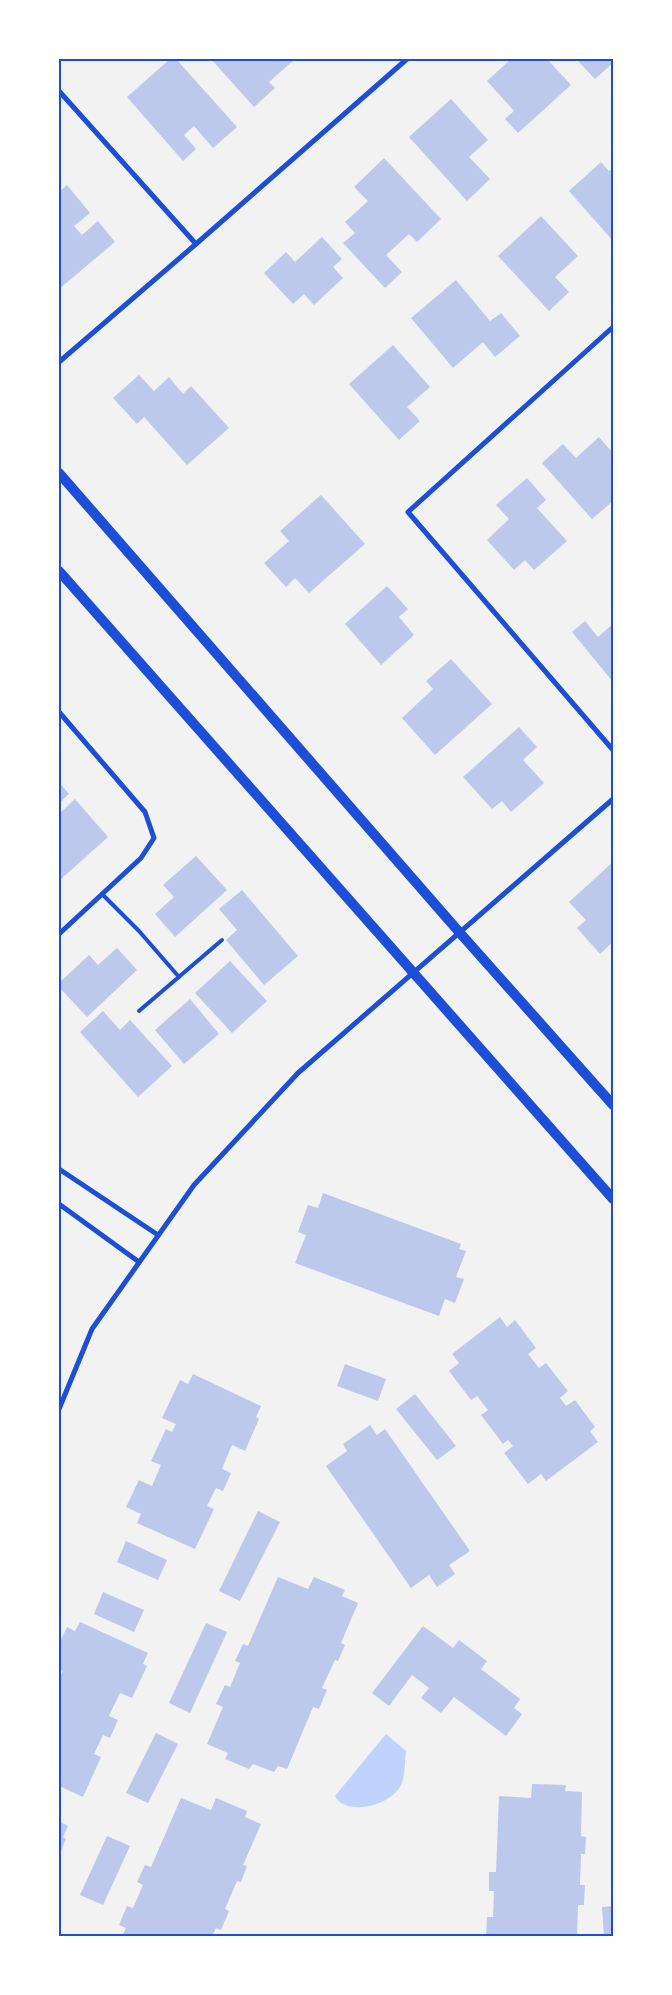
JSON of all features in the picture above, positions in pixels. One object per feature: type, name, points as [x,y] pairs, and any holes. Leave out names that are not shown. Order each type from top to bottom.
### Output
[{"type":"main road","points":[[59,473],[460,933],[613,1105]]},
{"type":"main road","points":[[59,572],[613,1199]]},
{"type":"street","points":[[59,362],[407,59]]},
{"type":"street","points":[[59,91],[196,244]]},
{"type":"street","points":[[613,327],[408,512],[613,750]]},
{"type":"street","points":[[59,712],[145,812],[154,838],[142,858],[59,934]]},
{"type":"street","points":[[59,1409],[92,1329],[194,1185],[298,1073],[613,798]]},
{"type":"street","points":[[59,1169],[158,1235]]},
{"type":"street","points":[[59,1204],[139,1262]]},
{"type":"lane","points":[[102,894],[139,931],[179,977]]},
{"type":"lane","points":[[139,1012],[222,940]]},
{"type":"water","points":[[386,1734],[406,1751],[403,1779],[398,1790],[385,1800],[368,1806],[351,1806],[339,1801],[335,1796]]},
{"type":"building","points":[[170,59],[176,59],[237,127],[213,148],[194,126],[184,135],[196,149],[183,161],[127,97]]},
{"type":"building","points":[[211,59],[295,59],[269,82],[275,88],[254,107]]},
{"type":"building","points":[[509,59],[547,59],[571,85],[518,133],[505,119],[514,111],[487,81]]},
{"type":"building","points":[[576,59],[613,59],[613,63],[595,79]]},
{"type":"building","points":[[451,99],[488,140],[469,157],[490,179],[467,201],[409,137]]},
{"type":"building","points":[[384,158],[441,219],[417,242],[409,234],[386,255],[402,272],[385,288],[343,243],[355,233],[345,222],[368,201],[354,187]]},
{"type":"building","points":[[601,162],[609,171],[613,168],[613,241],[569,191]]},
{"type":"building","points":[[67,185],[90,213],[74,226],[82,235],[98,221],[115,242],[59,289],[59,192]]},
{"type":"building","points":[[541,216],[578,256],[555,277],[569,292],[549,311],[498,256]]},
{"type":"building","points":[[322,237],[342,259],[333,267],[343,278],[314,305],[304,294],[293,304],[264,273],[286,252],[295,262]]},
{"type":"building","points":[[456,280],[490,321],[501,313],[520,336],[495,357],[483,342],[453,368],[411,318]]},
{"type":"building","points":[[393,345],[430,387],[407,407],[420,421],[399,440],[349,384]]},
{"type":"building","points":[[139,375],[154,391],[169,377],[183,394],[191,386],[229,428],[187,465],[144,417],[137,424],[113,398]]},
{"type":"building","points":[[599,437],[613,453],[613,501],[592,519],[542,463],[563,444],[576,458]]},
{"type":"building","points":[[527,478],[546,500],[537,508],[567,541],[534,570],[525,560],[514,570],[487,540],[509,519],[496,505]]},
{"type":"building","points":[[321,495],[365,544],[309,593],[295,578],[286,587],[264,563],[289,541],[280,531]]},
{"type":"building","points":[[387,586],[408,609],[399,617],[414,635],[381,665],[345,624]]},
{"type":"building","points":[[585,621],[598,637],[613,624],[613,682],[572,632]]},
{"type":"building","points":[[451,659],[492,704],[435,755],[402,718],[433,689],[426,681]]},
{"type":"building","points":[[519,727],[537,747],[523,760],[544,783],[511,812],[502,801],[492,809],[463,777]]},
{"type":"building","points":[[59,782],[69,794],[59,803]]},
{"type":"building","points":[[75,799],[108,837],[60,880],[59,814]]},
{"type":"building","points":[[196,856],[227,890],[175,937],[155,914],[174,897],[163,885]]},
{"type":"building","points":[[613,862],[613,942],[600,954],[577,928],[586,920],[569,902]]},
{"type":"building","points":[[242,890],[298,956],[264,985],[226,940],[237,930],[219,909]]},
{"type":"building","points":[[117,948],[137,970],[87,1017],[59,987],[59,983],[89,955],[98,965]]},
{"type":"building","points":[[230,961],[267,1001],[232,1033],[195,993]]},
{"type":"building","points":[[190,999],[219,1034],[184,1064],[155,1030]]},
{"type":"building","points":[[103,1011],[120,1030],[130,1020],[172,1066],[138,1097],[80,1032]]},
{"type":"building","points":[[323,1193],[461,1244],[459,1249],[466,1251],[456,1277],[464,1279],[455,1303],[445,1299],[439,1316],[295,1263],[306,1235],[298,1232],[308,1205],[318,1208]]},
{"type":"building","points":[[500,1317],[507,1327],[515,1320],[536,1348],[528,1354],[539,1368],[546,1363],[568,1391],[560,1398],[566,1406],[575,1400],[595,1427],[590,1431],[598,1442],[546,1481],[541,1474],[528,1484],[504,1453],[513,1446],[508,1440],[503,1444],[481,1415],[488,1410],[477,1396],[471,1400],[449,1371],[459,1363],[452,1354]]},
{"type":"building","points":[[345,1364],[386,1379],[378,1401],[337,1386]]},
{"type":"building","points":[[193,1374],[261,1406],[256,1417],[259,1419],[245,1451],[232,1445],[222,1469],[231,1473],[223,1491],[216,1488],[207,1506],[214,1509],[195,1549],[137,1523],[141,1514],[126,1507],[139,1480],[152,1486],[161,1465],[151,1461],[166,1429],[172,1432],[176,1424],[162,1418],[180,1380],[188,1384]]},
{"type":"building","points":[[415,1394],[456,1446],[437,1460],[396,1409]]},
{"type":"building","points":[[370,1425],[377,1435],[385,1429],[470,1551],[449,1565],[455,1574],[437,1587],[429,1575],[411,1588],[326,1466],[347,1451],[343,1444]]},
{"type":"building","points":[[258,1511],[280,1522],[240,1601],[219,1591]]},
{"type":"building","points":[[126,1541],[167,1560],[158,1580],[117,1562]]},
{"type":"building","points":[[278,1577],[308,1589],[314,1577],[345,1590],[342,1596],[358,1603],[341,1643],[345,1645],[338,1661],[335,1660],[322,1688],[327,1690],[319,1709],[313,1707],[287,1769],[278,1766],[274,1772],[253,1764],[249,1769],[225,1759],[228,1753],[207,1744],[223,1707],[216,1704],[225,1685],[230,1687],[240,1663],[235,1661],[243,1644],[248,1646]]},
{"type":"building","points":[[103,1592],[144,1610],[134,1632],[94,1614]]},
{"type":"building","points":[[80,1622],[148,1653],[143,1664],[147,1666],[132,1698],[120,1693],[109,1716],[118,1720],[110,1738],[103,1735],[94,1754],[101,1757],[83,1797],[59,1786],[59,1679],[63,1671],[59,1669],[59,1644],[67,1627],[75,1631]]},
{"type":"building","points":[[206,1623],[227,1632],[190,1713],[169,1703]]},
{"type":"building","points":[[423,1626],[453,1648],[459,1640],[487,1661],[481,1669],[520,1699],[514,1708],[522,1714],[506,1736],[454,1697],[441,1713],[421,1698],[429,1688],[412,1675],[389,1706],[372,1693]]},
{"type":"building","points":[[156,1733],[178,1744],[148,1803],[126,1793]]},
{"type":"building","points":[[532,1784],[566,1785],[565,1791],[582,1792],[581,1836],[586,1837],[585,1854],[581,1854],[580,1885],[585,1885],[584,1905],[578,1905],[577,1936],[486,1936],[487,1917],[493,1917],[494,1891],[489,1891],[489,1872],[496,1872],[499,1796],[531,1798]]},
{"type":"building","points":[[181,1798],[211,1810],[216,1798],[247,1811],[245,1817],[261,1824],[243,1865],[247,1866],[241,1882],[237,1881],[225,1909],[229,1911],[221,1930],[216,1928],[212,1936],[122,1936],[126,1928],[119,1925],[127,1906],[133,1908],[143,1885],[137,1882],[145,1865],[151,1867]]},
{"type":"building","points":[[59,1821],[68,1826],[63,1837],[66,1839],[59,1855]]},
{"type":"building","points":[[107,1836],[130,1846],[103,1905],[80,1895]]},
{"type":"building","points":[[613,1906],[613,1936],[604,1936],[602,1907]]}]
